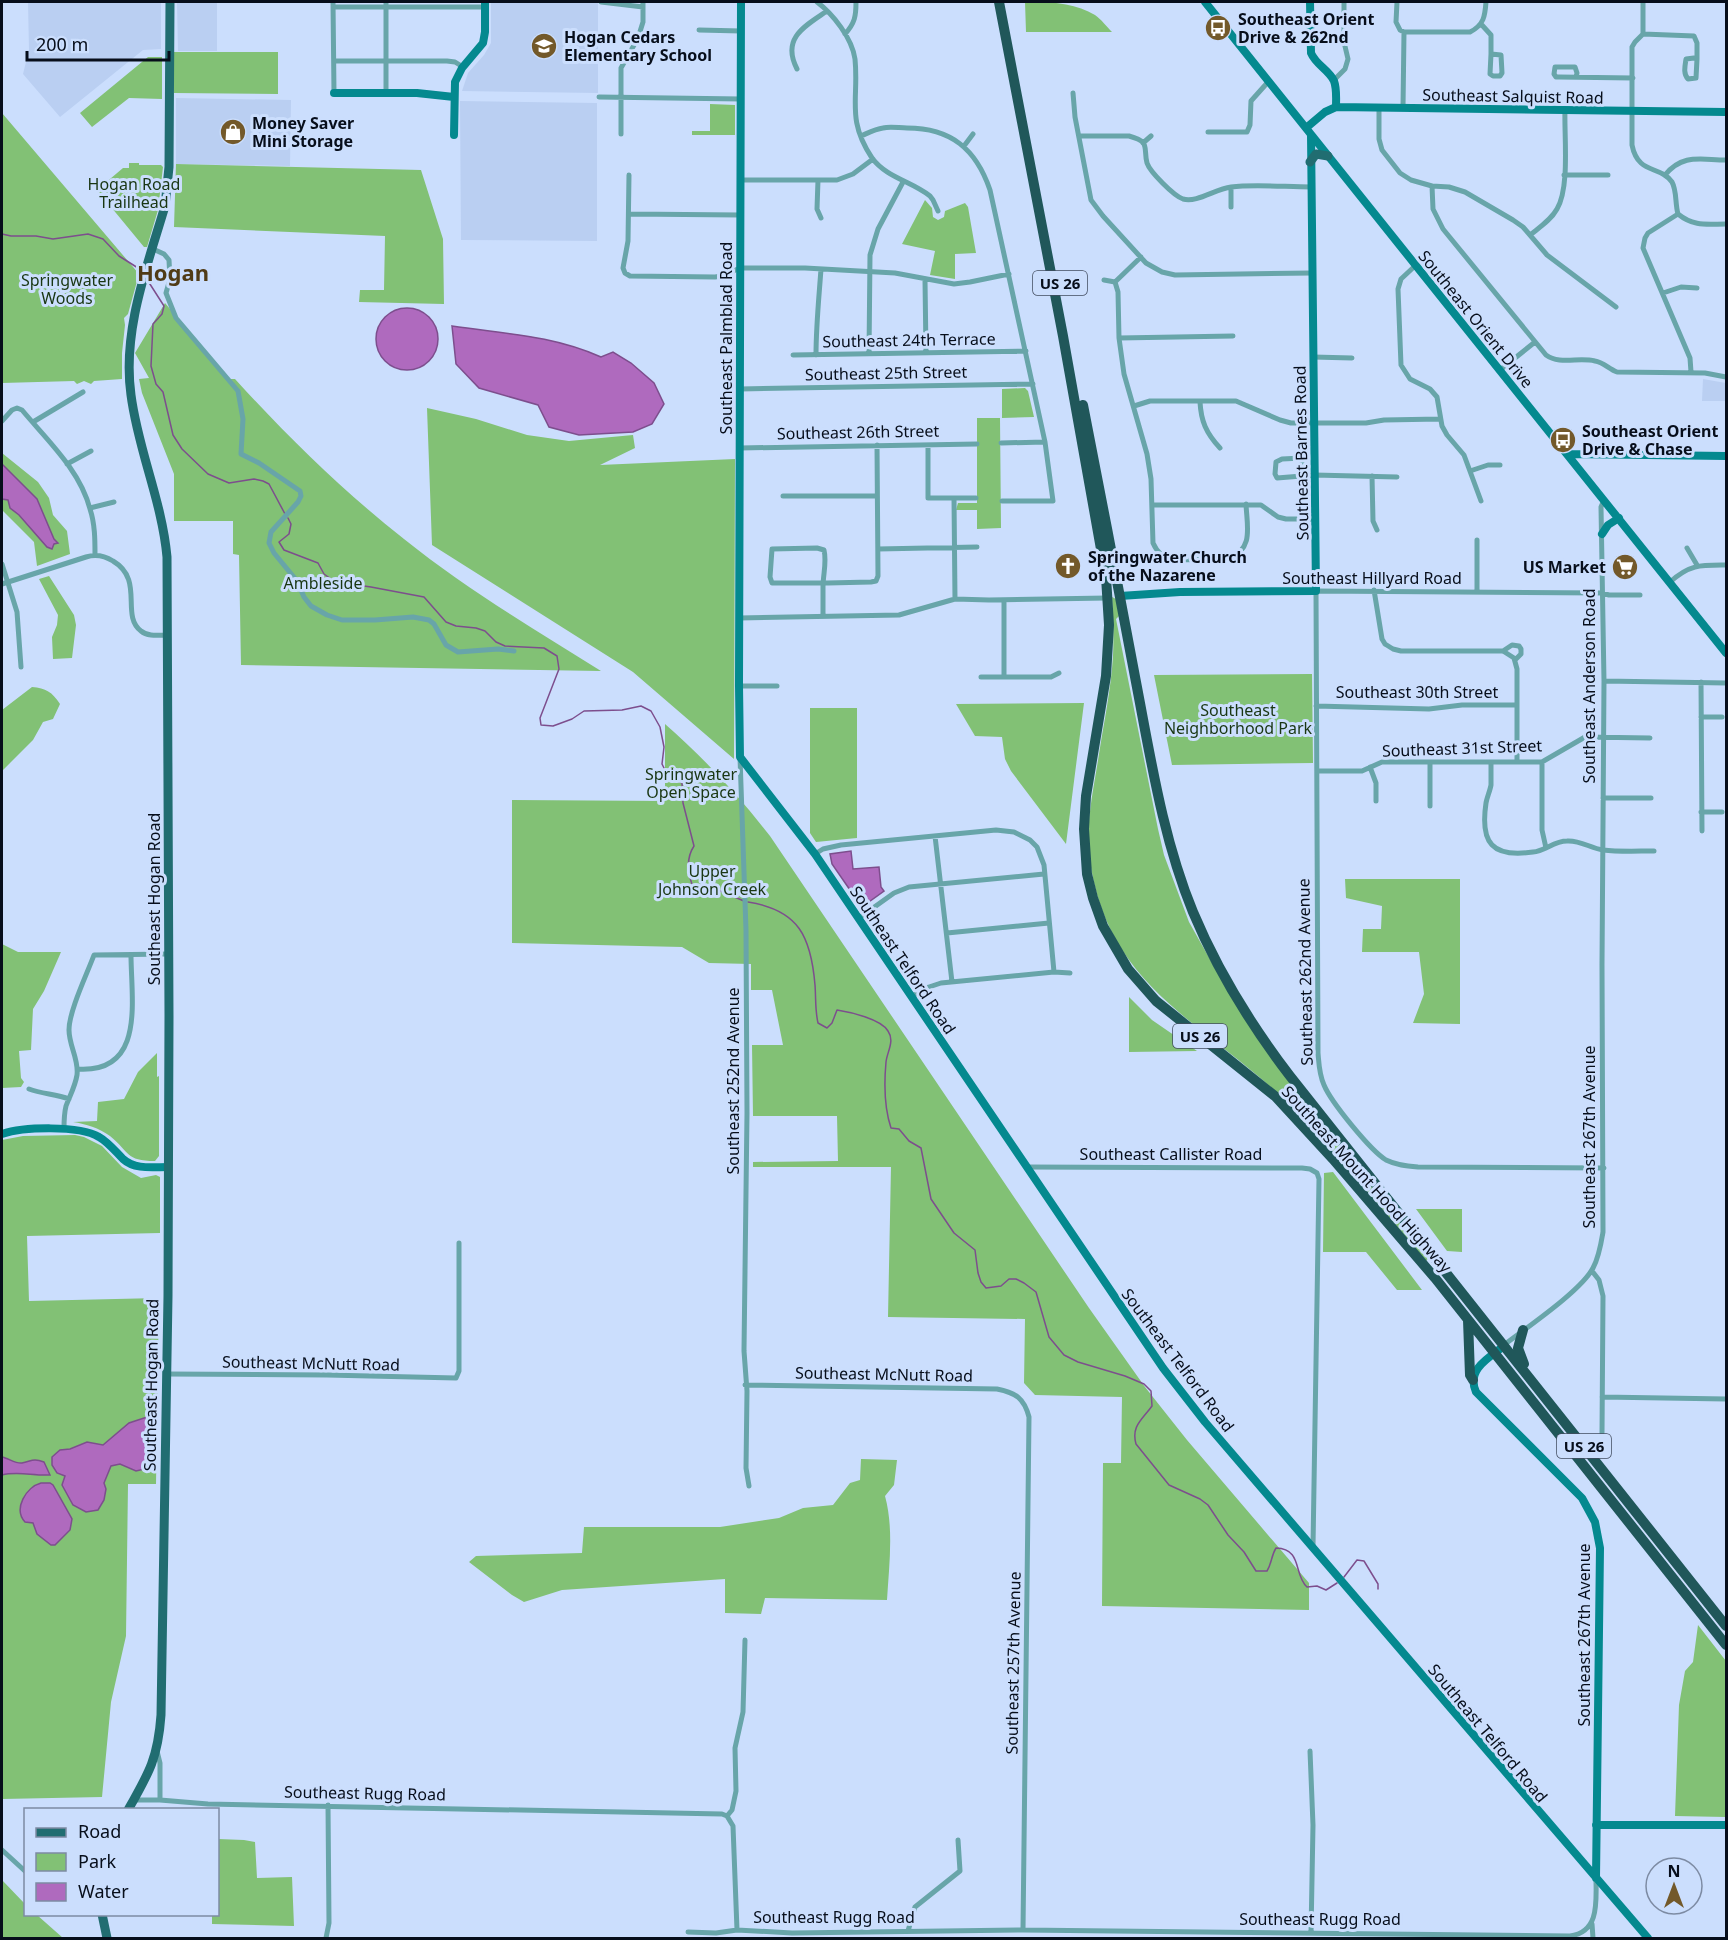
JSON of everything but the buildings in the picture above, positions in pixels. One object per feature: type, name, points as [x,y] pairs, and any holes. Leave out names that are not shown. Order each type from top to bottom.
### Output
[{"type":"highway","name":"Southeast Mount Hood Highway","points":[[999,2],[1064,336],[1108,598],[1106,676],[1087,788],[1084,830],[1087,874],[1103,926],[1122,960],[1142,986],[1174,1017],[1256,1080],[1288,1108],[1435,1278],[1726,1645]]},
{"type":"highway","name":"Southeast Mount Hood Highway","points":[[1005,2],[1151,760],[1168,835],[1189,902],[1222,974],[1264,1041],[1726,1626]]},
{"type":"highway","points":[[1099,537],[1105,548],[1114,594],[1120,596]]},
{"type":"highway","points":[[1435,1278],[1459,1298],[1494,1342],[1504,1346]]},
{"type":"highway","points":[[1468,1320],[1470,1375],[1473,1380]]},
{"type":"highway","points":[[1523,1330],[1518,1343],[1518,1352],[1536,1385]]},
{"type":"highway","points":[[1494,1353],[1504,1357],[1541,1405],[1565,1423]]},
{"type":"main road","name":"Southeast Hogan Road","points":[[129,1808],[147,1776],[157,1749],[161,1715],[169,954],[168,564],[159,507],[130,395],[129,373],[131,330],[165,206],[169,176],[170,2]]},
{"type":"main road","points":[[1310,162],[1316,154],[1328,156]]},
{"type":"main road","points":[[102,1916],[107,1938]]},
{"type":"street","points":[[601,2],[643,4],[643,22],[638,38],[621,68],[621,134]]},
{"type":"street","name":"Southeast Palmblad Road","points":[[739,675],[741,2]]},
{"type":"street","points":[[817,2],[827,11],[851,45],[855,58],[854,109],[857,127],[873,159],[888,173],[930,196],[938,211]]},
{"type":"street","points":[[844,34],[852,26],[856,2]]},
{"type":"street","name":"Southeast Orient Drive","points":[[1205,2],[1726,653]]},
{"type":"street","points":[[1308,131],[1325,112],[1336,106],[1334,80],[1315,61],[1311,53],[1310,2]]},
{"type":"street","points":[[1334,80],[1345,69],[1348,59],[1344,42],[1344,2]]},
{"type":"street","points":[[1397,2],[1397,26],[1404,32],[1470,32],[1484,19],[1486,2]]},
{"type":"street","points":[[1643,2],[1643,34],[1632,47],[1631,141],[1636,158],[1646,167],[1665,175],[1674,185],[1678,214],[1695,224],[1726,224]]},
{"type":"street","points":[[454,97],[417,93],[334,93],[333,4],[485,4],[483,43],[463,67],[455,82],[454,135]]},
{"type":"street","points":[[386,4],[386,93]]},
{"type":"street","points":[[797,69],[793,61],[793,40],[799,30],[827,11]]},
{"type":"street","points":[[1481,24],[1491,35],[1491,54]]},
{"type":"street","points":[[699,30],[741,31]]},
{"type":"street","points":[[1403,108],[1404,32]]},
{"type":"street","points":[[1643,34],[1694,36],[1697,59]]},
{"type":"street","points":[[334,61],[451,61],[463,67]]},
{"type":"street","points":[[1576,77],[1633,78]]},
{"type":"street","points":[[1208,132],[1247,132],[1250,125],[1251,101],[1269,82]]},
{"type":"street","points":[[1073,93],[1075,117],[1091,200],[1102,216],[1141,257],[1157,270],[1175,275],[1312,273]]},
{"type":"street","points":[[599,97],[741,99]]},
{"type":"street","points":[[1244,98],[1251,101]]},
{"type":"street","name":"Southeast Salquist Road","points":[[1336,106],[1726,112]]},
{"type":"street","points":[[1379,108],[1379,139],[1382,150],[1400,173],[1411,180],[1465,192],[1513,220],[1547,255],[1616,307]]},
{"type":"street","points":[[1530,235],[1547,222],[1557,209],[1563,195],[1565,110]]},
{"type":"street","points":[[861,136],[883,128],[932,130],[948,136],[964,146],[980,165],[990,190],[1045,442],[1053,501],[1002,501]]},
{"type":"street","name":"Southeast Barnes Road","points":[[1308,131],[1311,187],[1317,771]]},
{"type":"street","points":[[964,146],[973,134]]},
{"type":"street","points":[[1079,136],[1128,136],[1143,143],[1147,149],[1147,163],[1153,172],[1182,199],[1198,200],[1213,191],[1231,187],[1311,187]]},
{"type":"street","points":[[1143,143],[1150,136]]},
{"type":"street","points":[[740,180],[831,181],[848,177],[873,159]]},
{"type":"street","points":[[1665,175],[1679,161],[1726,160]]},
{"type":"street","points":[[629,175],[628,244],[623,265],[624,272],[631,276],[715,277],[740,268],[822,268],[895,273],[954,284],[1008,274]]},
{"type":"street","points":[[1564,175],[1608,175]]},
{"type":"street","points":[[818,180],[817,209],[822,218]]},
{"type":"street","points":[[869,354],[870,272],[873,241],[903,182]]},
{"type":"street","points":[[1432,186],[1434,209],[1443,229],[1546,355],[1555,360],[1598,361],[1617,372],[1691,372],[1726,377]]},
{"type":"street","points":[[1231,187],[1231,207]]},
{"type":"street","points":[[629,213],[740,215]]},
{"type":"street","points":[[1678,214],[1648,233],[1644,243],[1644,254],[1690,358],[1691,372]]},
{"type":"street","points":[[153,249],[164,254],[169,260],[170,279],[166,293],[176,318],[238,391],[243,419],[241,454],[259,463],[300,491],[301,496],[295,506],[271,532],[269,543],[274,553],[297,580],[304,597],[311,606],[342,620],[375,621],[412,617],[429,620],[434,624],[446,645],[458,652],[498,649],[514,651]]},
{"type":"street","points":[[1115,282],[1141,257]]},
{"type":"street","points":[[1416,265],[1401,279],[1399,284],[1400,360],[1403,370],[1410,379],[1434,392],[1439,402],[1440,419],[1447,435],[1461,450],[1481,501]]},
{"type":"street","points":[[816,355],[816,328],[819,317],[822,268]]},
{"type":"street","points":[[925,280],[926,353]]},
{"type":"street","points":[[1104,280],[1115,282]]},
{"type":"street","points":[[1115,282],[1118,292],[1119,338],[1124,374],[1152,479],[1153,543],[1156,549],[1166,559],[1229,560],[1240,554],[1247,540],[1246,504]]},
{"type":"street","points":[[1663,294],[1681,287],[1697,288]]},
{"type":"street","points":[[1119,338],[1233,336]]},
{"type":"street","points":[[1500,370],[1535,342]]},
{"type":"street","name":"Southeast 24th Terrace","points":[[793,355],[1026,351]]},
{"type":"street","points":[[1313,357],[1352,358]]},
{"type":"street","name":"Southeast 25th Street","points":[[740,388],[1033,384]]},
{"type":"street","points":[[33,423],[83,392]]},
{"type":"street","points":[[1134,406],[1150,401],[1236,401],[1285,422],[1366,423],[1384,420],[1440,419]]},
{"type":"street","points":[[1200,402],[1203,424],[1220,448]]},
{"type":"street","points":[[2,421],[12,410],[17,408],[22,410],[68,464],[84,491],[90,508],[94,525],[95,555]]},
{"type":"street","points":[[1001,442],[1045,442]]},
{"type":"street","name":"Southeast 26th Street","points":[[740,448],[977,444]]},
{"type":"street","points":[[823,616],[823,583],[826,556],[824,550],[817,548],[772,549],[770,577],[772,583],[823,583],[876,580],[878,576],[877,445]]},
{"type":"street","points":[[928,445],[928,498],[976,498]]},
{"type":"street","points":[[68,464],[91,451]]},
{"type":"street","points":[[1568,454],[1726,456]]},
{"type":"street","points":[[1314,458],[1285,458],[1277,461],[1275,474],[1277,478],[1397,477]]},
{"type":"street","points":[[1302,458],[1302,476]]},
{"type":"street","points":[[1470,471],[1482,466],[1500,465]]},
{"type":"street","points":[[1372,476],[1373,521],[1377,530]]},
{"type":"street","points":[[783,496],[878,496]]},
{"type":"street","points":[[954,498],[955,599]]},
{"type":"street","name":"Southeast Anderson Road","points":[[1603,873],[1604,681],[1601,507],[1604,500]]},
{"type":"street","points":[[90,508],[114,502]]},
{"type":"street","points":[[1152,505],[1261,505],[1278,517],[1315,519]]},
{"type":"street","points":[[1602,534],[1608,525],[1619,518]]},
{"type":"street","points":[[1477,540],[1477,591]]},
{"type":"street","points":[[878,549],[977,547]]},
{"type":"street","points":[[1687,548],[1697,565]]},
{"type":"street","points":[[5,583],[95,555],[114,561],[125,572],[131,586],[133,617],[138,628],[148,634],[168,635]]},
{"type":"street","points":[[2,564],[5,583],[19,619],[21,667]]},
{"type":"street","points":[[1670,582],[1685,570],[1697,565],[1726,565]]},
{"type":"street","points":[[1374,590],[1382,639],[1393,649],[1401,651],[1503,651],[1512,645],[1519,646],[1521,654],[1513,658]]},
{"type":"street","name":"Southeast Hillyard Road","points":[[1120,596],[1180,592],[1374,590],[1640,595]]},
{"type":"street","points":[[739,618],[899,615],[955,599],[1108,598]]},
{"type":"street","points":[[1004,600],[1004,677]]},
{"type":"street","points":[[1380,650],[1385,644]]},
{"type":"street","points":[[1503,651],[1513,658],[1517,669],[1517,762]]},
{"type":"street","points":[[981,677],[1051,677],[1059,673]]},
{"type":"street","name":"Southeast 252nd Avenue","points":[[739,675],[746,912],[747,1123],[744,1351],[747,1391],[746,1468],[749,1486]]},
{"type":"street","points":[[1604,681],[1726,683]]},
{"type":"street","points":[[1701,682],[1702,831]]},
{"type":"street","points":[[739,687],[777,686]]},
{"type":"street","name":"Southeast 30th Street","points":[[1316,706],[1429,709],[1462,705],[1517,705]]},
{"type":"street","points":[[1701,717],[1722,717]]},
{"type":"street","name":"Southeast 31st Street","points":[[1317,771],[1357,771],[1382,762],[1542,762],[1581,739],[1650,738]]},
{"type":"street","name":"Southeast Telford Road","points":[[740,757],[815,854],[1163,1368],[1205,1422],[1313,1549],[1648,1938]]},
{"type":"street","points":[[1430,762],[1430,806]]},
{"type":"street","points":[[1491,762],[1491,787],[1486,802],[1486,834],[1492,846],[1503,852],[1530,853],[1540,851],[1558,841],[1569,840],[1603,850],[1654,851]]},
{"type":"street","points":[[1542,762],[1542,830],[1546,848]]},
{"type":"street","points":[[1370,767],[1376,783],[1376,801]]},
{"type":"street","name":"Southeast 262nd Avenue","points":[[1317,771],[1319,1069],[1328,1094],[1371,1149],[1397,1165],[1604,1168]]},
{"type":"street","points":[[1603,798],[1651,798]]},
{"type":"street","points":[[1701,812],[1722,812]]},
{"type":"street","points":[[815,854],[823,849],[841,845],[996,830],[1014,832],[1030,840],[1037,847],[1041,856],[1054,972]]},
{"type":"street","points":[[935,836],[952,982]]},
{"type":"street","name":"Southeast 267th Avenue","points":[[1592,1271],[1600,1251],[1603,1232],[1603,873]]},
{"type":"street","points":[[859,918],[901,890],[1044,874]]},
{"type":"street","points":[[947,933],[1049,923]]},
{"type":"street","points":[[64,1129],[64,1114],[74,1090],[77,1069],[76,1057],[69,1037],[69,1027],[94,955],[169,954]]},
{"type":"street","points":[[77,1069],[90,1070],[107,1065],[118,1057],[127,1042],[131,1030],[131,955]]},
{"type":"street","points":[[912,996],[929,987],[952,982],[1054,972],[1070,973]]},
{"type":"street","points":[[29,1089],[69,1099]]},
{"type":"street","points":[[2,1134],[19,1130],[82,1130],[96,1135],[131,1164],[140,1167],[168,1167]]},
{"type":"street","name":"Southeast Callister Road","points":[[1026,1167],[1302,1168],[1315,1171],[1319,1179],[1313,1549]]},
{"type":"street","name":"Southeast McNutt Road","points":[[166,1374],[456,1378],[459,1371],[459,1243]]},
{"type":"street","points":[[1473,1380],[1479,1366],[1576,1288],[1592,1271],[1599,1280],[1603,1296],[1602,1433]]},
{"type":"street","name":"Southeast 267th Avenue","points":[[1473,1380],[1474,1388],[1482,1398],[1582,1498],[1592,1514],[1598,1531],[1600,1556],[1596,1878]]},
{"type":"street","name":"Southeast McNutt Road","points":[[745,1385],[997,1389],[1010,1392],[1020,1399]]},
{"type":"street","points":[[1602,1397],[1726,1399]]},
{"type":"street","name":"Southeast 257th Avenue","points":[[1020,1399],[1029,1417],[1023,1930]]},
{"type":"street","points":[[727,1816],[732,1810],[736,1791],[735,1748],[743,1712],[745,1640]]},
{"type":"street","points":[[157,1749],[160,1763],[160,1800]]},
{"type":"street","points":[[1310,1751],[1311,1933]]},
{"type":"street","name":"Southeast Rugg Road","points":[[134,1800],[714,1813],[727,1816],[734,1831],[737,1930],[792,1933],[1023,1930],[1570,1936],[1585,1931],[1592,1924]]},
{"type":"street","points":[[326,1938],[329,1923],[328,1805]]},
{"type":"street","points":[[1596,1825],[1726,1825]]},
{"type":"street","points":[[908,1931],[915,1906],[960,1872],[958,1840]]},
{"type":"street","points":[[2,1850],[24,1870]]},
{"type":"street","points":[[1593,1938],[1596,1878]]},
{"type":"street","points":[[688,1932],[716,1935],[737,1930]]},
{"type":"shaded area","points":[[28,2],[161,2],[161,49],[143,50],[60,117],[23,74],[29,50]]},
{"type":"shaded area","points":[[177,2],[217,2],[217,51],[178,51]]},
{"type":"shaded area","name":"Hogan Cedars Elementary School","points":[[491,2],[598,2],[598,93],[462,91],[468,73],[491,43]]},
{"type":"shaded area","name":"Money Saver Mini Storage","points":[[176,98],[291,100],[290,166],[176,164]]},
{"type":"shaded area","points":[[460,101],[597,103],[597,241],[461,240]]},
{"type":"shaded area","points":[[1703,379],[1726,383],[1726,401],[1702,401]]},
{"type":"green space","points":[[1025,2],[1070,5],[1079,8],[1095,15],[1112,32],[1026,32]]},
{"type":"green space","points":[[174,52],[278,52],[278,94],[174,93]]},
{"type":"green space","points":[[148,57],[162,57],[162,99],[129,98],[92,127],[80,113]]},
{"type":"green space","points":[[710,104],[735,105],[735,135],[692,135],[692,131],[710,131]]},
{"type":"green space","name":"Springwater Woods","points":[[2,113],[139,274],[128,314],[124,318],[122,379],[94,381],[91,384],[84,381],[77,384],[74,381],[2,383]]},
{"type":"green space","name":"Hogan Road Trailhead","points":[[129,163],[163,167],[158,210],[147,247],[144,247],[97,190],[123,168],[129,168]]},
{"type":"green space","points":[[176,164],[421,170],[443,239],[444,304],[359,302],[360,290],[384,290],[385,236],[174,227]]},
{"type":"green space","points":[[925,200],[932,208],[933,217],[938,220],[944,217],[945,211],[965,203],[968,207],[976,253],[955,254],[955,279],[930,275],[935,251],[902,244]]},
{"type":"green space","name":"Ambleside","points":[[165,303],[229,379],[235,379],[316,463],[381,521],[476,592],[601,671],[241,665],[239,555],[233,554],[233,521],[174,521],[174,474],[142,393],[139,379],[149,378],[135,353]]},
{"type":"green space","points":[[1025,388],[1028,391],[1034,417],[1002,418],[1002,389]]},
{"type":"green space","points":[[427,408],[476,419],[527,435],[569,441],[633,435],[635,448],[600,465],[735,459],[734,759],[633,672],[432,545]]},
{"type":"green space","points":[[977,418],[1000,418],[1001,528],[977,529],[977,510],[956,510],[958,503],[977,503]]},
{"type":"green space","points":[[2,453],[38,482],[49,498],[53,515],[67,531],[70,554],[37,566],[34,542],[2,510]]},
{"type":"green space","points":[[49,576],[74,615],[76,625],[72,658],[53,659],[52,637],[58,615],[39,579]]},
{"type":"green space","points":[[1112,597],[1116,599],[1119,616],[1116,619],[1164,855],[1189,922],[1230,995],[1429,1258],[1426,1261],[1301,1116],[1259,1077],[1164,999],[1137,971],[1115,938],[1099,899],[1088,841],[1091,804],[1112,668]]},
{"type":"green space","name":"Southeast Neighborhood Park","points":[[1312,674],[1313,763],[1172,765],[1154,675]]},
{"type":"green space","points":[[32,687],[48,691],[60,704],[53,719],[43,722],[33,740],[2,771],[2,710]]},
{"type":"green space","points":[[1084,703],[1066,844],[1011,771],[1005,759],[1002,737],[975,736],[956,704]]},
{"type":"green space","points":[[810,708],[857,708],[857,838],[816,842],[810,833]]},
{"type":"green space","name":"Upper Johnson Creek","points":[[665,724],[720,777],[770,836],[1089,1308],[1145,1387],[1309,1583],[1309,1610],[1102,1606],[1103,1463],[1121,1463],[1122,1397],[1035,1395],[1024,1383],[1025,1319],[888,1317],[891,1167],[753,1167],[753,1162],[838,1161],[837,1116],[753,1116],[752,1045],[783,1045],[772,990],[751,990],[751,964],[709,963],[682,947],[512,943],[512,800],[665,801]]},
{"type":"green space","points":[[1345,879],[1460,879],[1460,1024],[1413,1023],[1424,994],[1419,952],[1362,952],[1363,929],[1381,929],[1382,906],[1346,898]]},
{"type":"green space","points":[[2,944],[18,952],[61,952],[44,991],[33,1009],[31,1050],[19,1051],[21,1078],[24,1082],[21,1087],[2,1088]]},
{"type":"green space","points":[[1129,997],[1152,1020],[1197,1051],[1129,1052]]},
{"type":"green space","points":[[157,1053],[159,1156],[155,1161],[133,1157],[106,1133],[73,1122],[97,1121],[98,1102],[124,1099],[138,1072]]},
{"type":"green space","points":[[75,1135],[102,1146],[122,1167],[141,1178],[156,1175],[160,1177],[160,1233],[27,1236],[29,1301],[159,1298],[156,1484],[128,1484],[126,1636],[111,1702],[102,1797],[2,1799],[2,1140],[23,1136]]},
{"type":"green space","points":[[1333,1172],[1422,1290],[1397,1290],[1366,1252],[1323,1252],[1324,1173]]},
{"type":"green space","points":[[1416,1209],[1462,1209],[1462,1252],[1447,1251]]},
{"type":"green space","points":[[861,1459],[897,1460],[894,1485],[885,1496],[890,1534],[887,1600],[765,1598],[761,1614],[725,1613],[725,1579],[562,1590],[524,1602],[469,1562],[476,1556],[582,1553],[584,1527],[720,1527],[779,1518],[803,1508],[833,1505],[850,1483],[860,1480]]},
{"type":"green space","points":[[1698,1625],[1726,1661],[1726,1817],[1675,1816],[1679,1705],[1685,1671],[1693,1662]]},
{"type":"green space","points":[[219,1839],[255,1842],[257,1878],[292,1877],[294,1926],[212,1924],[212,1916],[219,1916]]},
{"type":"green space","points":[[2,1880],[24,1903],[24,1916],[38,1916],[63,1938],[2,1938]]},
{"type":"water","points":[[401,308],[413,308],[429,317],[436,327],[438,339],[436,351],[429,361],[413,370],[401,370],[390,365],[381,356],[376,345],[376,333],[381,322],[390,313]]},
{"type":"water","points":[[452,326],[546,340],[601,357],[613,352],[631,363],[654,383],[664,404],[652,424],[633,432],[579,435],[549,427],[538,405],[479,388],[456,364]]},
{"type":"water","points":[[2,464],[37,499],[54,539],[58,543],[54,544],[52,549],[47,547],[10,508],[8,500],[2,499]]},
{"type":"water","points":[[851,851],[853,869],[879,867],[881,887],[884,891],[866,904],[859,903],[832,864],[830,854]]},
{"type":"water","points":[[150,1416],[149,1468],[136,1471],[120,1464],[111,1466],[104,1483],[106,1489],[104,1500],[98,1510],[86,1512],[73,1505],[62,1485],[65,1476],[57,1473],[52,1465],[52,1457],[60,1450],[70,1449],[87,1442],[103,1445],[129,1423]]},
{"type":"water","points":[[2,1457],[20,1463],[35,1460],[44,1462],[50,1475],[14,1473],[2,1475]]},
{"type":"water","points":[[41,1483],[53,1485],[72,1519],[70,1530],[55,1545],[51,1545],[37,1534],[33,1523],[25,1522],[20,1511],[26,1494]]},
{"type":"waterway","points":[[2,234],[53,239],[88,234],[103,239],[119,256],[141,272]]},
{"type":"waterway","points":[[148,281],[164,306],[162,314],[153,324],[151,366],[156,384],[163,392],[173,435],[182,449],[208,474],[229,483],[254,479],[269,484],[285,514]]},
{"type":"waterway","points":[[288,518],[291,524],[289,534],[279,542],[284,550],[318,563],[324,574],[331,579],[424,597],[446,622],[485,631],[496,642],[505,646],[544,648],[557,656],[559,669],[540,718],[541,725],[553,726],[572,719],[584,711],[622,710],[641,706],[651,711],[660,727],[664,747],[662,764],[668,776],[682,783],[683,803],[694,846],[689,866],[693,887],[704,891],[718,890],[744,901]]},
{"type":"waterway","points":[[748,902],[779,912],[791,919],[799,929],[810,953],[818,1023],[827,1028],[832,1023],[837,1010],[872,1020],[888,1031],[891,1043],[886,1062],[885,1087],[891,1128],[899,1129],[909,1141],[921,1148],[931,1199],[954,1233],[975,1250],[978,1273],[986,1288],[1001,1286],[1009,1279],[1016,1279],[1024,1283],[1036,1292],[1049,1337],[1064,1355],[1078,1362],[1125,1376],[1144,1384],[1151,1391],[1152,1406],[1136,1428],[1136,1444],[1169,1485],[1208,1505],[1256,1571],[1267,1571],[1276,1548],[1285,1549],[1294,1557],[1300,1576],[1307,1587],[1317,1586],[1326,1590],[1337,1583]]},
{"type":"waterway","points":[[1344,1577],[1357,1560],[1364,1561],[1378,1584],[1378,1589]]},
{"type":"place","name":"Southeast Orient Drive & 262nd","points":[[1218,28]]},
{"type":"place","name":"Hogan Cedars Elementary School","points":[[544,46]]},
{"type":"place","name":"Money Saver Mini Storage","points":[[233,132]]},
{"type":"place","name":"Southeast Orient Drive & Chase","points":[[1563,440]]},
{"type":"place","name":"Springwater Church of the Nazarene","points":[[1068,566]]},
{"type":"place","name":"US Market","points":[[1625,567]]},
{"type":"district","name":"Hogan","points":[[173,272]]},
{"type":"park label","name":"Springwater Open Space","points":[[691,783]]}]
